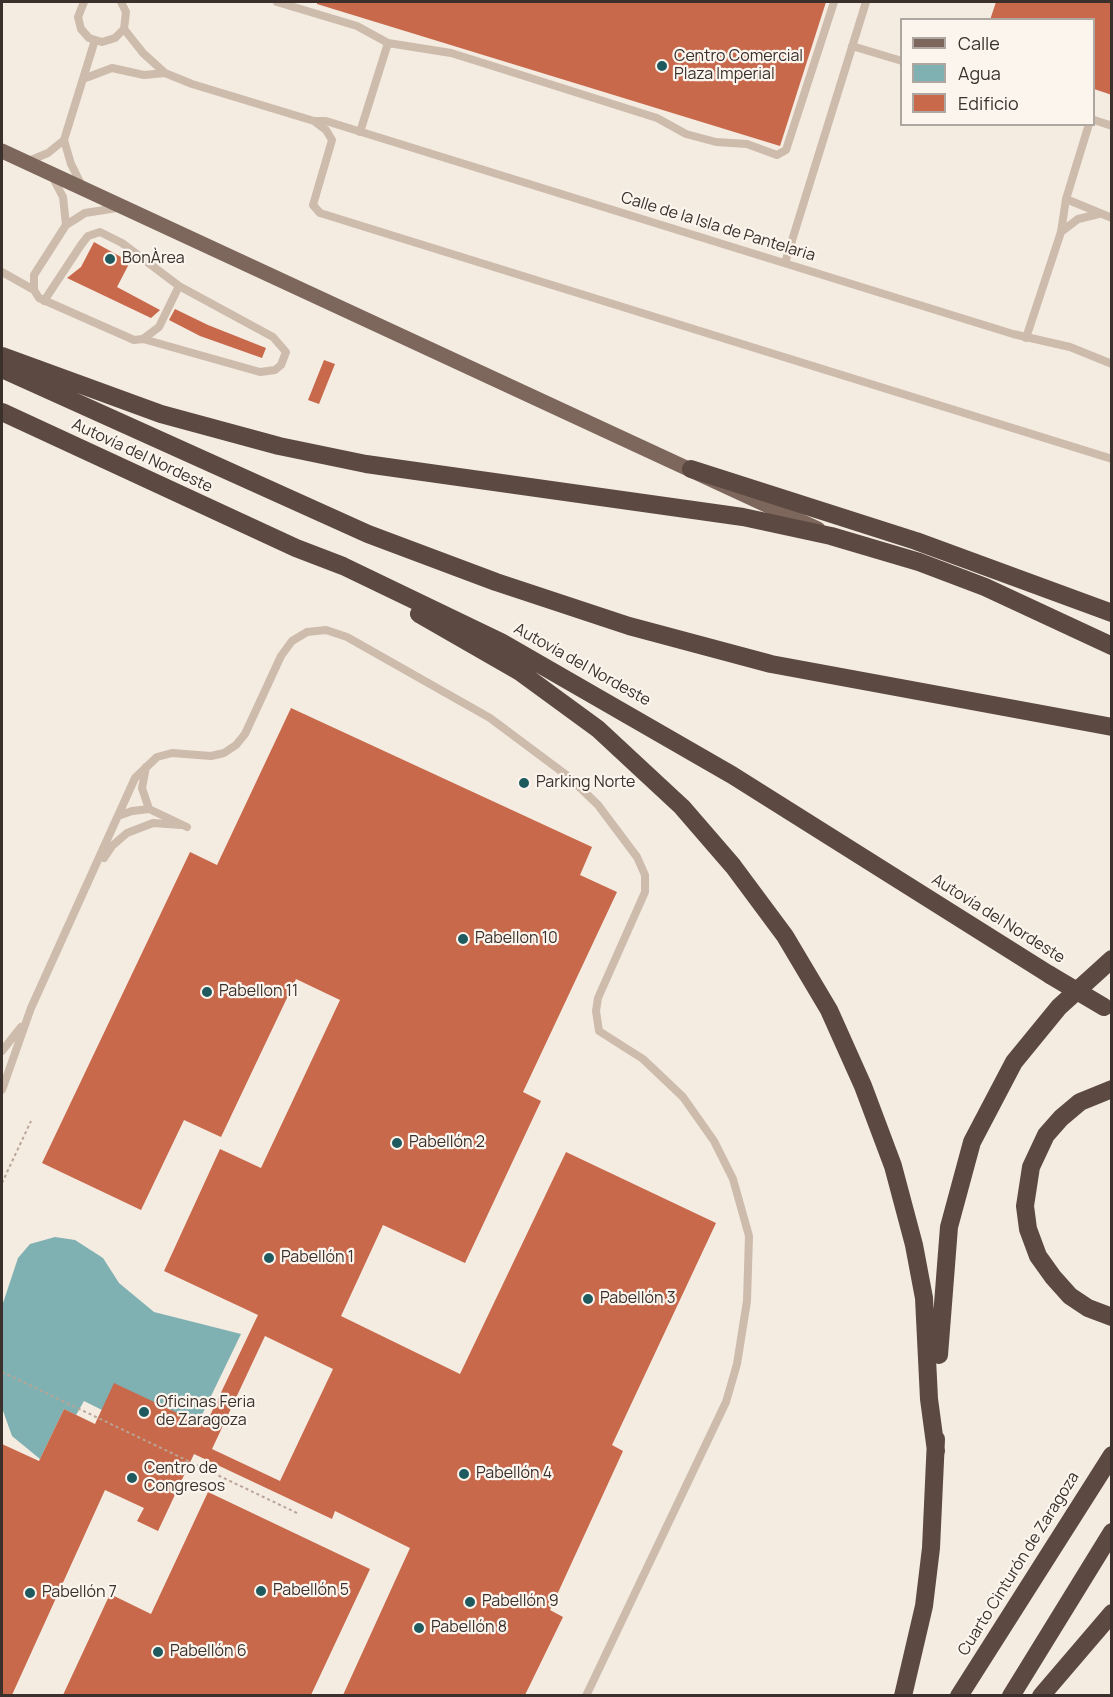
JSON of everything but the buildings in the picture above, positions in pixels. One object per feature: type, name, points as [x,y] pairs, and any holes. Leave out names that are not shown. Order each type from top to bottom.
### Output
[{"type":"highway","points":[[2,356],[161,414],[279,446],[366,464],[743,517],[831,536],[965,579],[1112,646]]},
{"type":"highway","name":"Autovía del Nordeste","points":[[2,369],[368,534],[496,582],[629,626],[771,664],[1112,727]]},
{"type":"highway","name":"Autovía del Nordeste","points":[[2,412],[296,548],[343,566],[447,614],[575,683],[732,775],[1108,1009]]},
{"type":"highway","points":[[691,469],[916,541],[1112,613]]},
{"type":"highway","points":[[296,548],[334,573],[426,617],[483,648],[598,729],[682,807],[733,866],[784,936],[829,1010],[864,1086],[893,1166],[914,1245],[924,1298],[936,1451]]},
{"type":"highway","points":[[903,1695],[924,1606],[936,1492],[940,1318],[949,1227],[972,1142],[1014,1062],[1059,1007],[1112,959]]},
{"type":"highway","points":[[1112,1089],[1080,1102],[1060,1118],[1046,1135],[1031,1167],[1025,1206],[1028,1229],[1038,1256],[1053,1277],[1070,1296],[1088,1308],[1112,1317]]},
{"type":"highway","name":"Cuarto Cinturón de Zaragoza","points":[[960,1695],[1055,1539],[1112,1455]]},
{"type":"highway","points":[[1011,1695],[1112,1532]]},
{"type":"highway","points":[[1041,1695],[1112,1613]]},
{"type":"main road","points":[[2,151],[831,536]]},
{"type":"lane","points":[[80,3],[78,17],[81,29],[95,40],[115,38],[124,29],[126,12],[121,2]]},
{"type":"lane","points":[[277,2],[357,26],[388,43],[461,56],[657,118],[686,134],[716,142],[747,144],[777,155],[786,150],[834,2]]},
{"type":"lane","points":[[785,263],[866,2]]},
{"type":"lane","points":[[124,29],[143,53],[165,73]]},
{"type":"lane","points":[[84,189],[71,164],[64,140],[95,40]]},
{"type":"lane","points":[[360,132],[388,43]]},
{"type":"lane","points":[[852,46],[900,60]]},
{"type":"lane","points":[[83,79],[116,68],[144,75],[165,73]]},
{"type":"lane","name":"Calle de la Isla de Pantelaria","points":[[165,73],[192,84],[314,121],[326,121],[1026,338],[1042,342],[1051,341],[1080,350],[1112,364]]},
{"type":"lane","points":[[1095,120],[1112,126]]},
{"type":"lane","points":[[314,121],[326,130],[332,140],[313,205],[320,213],[1112,459]]},
{"type":"lane","points":[[1026,338],[1061,231],[1066,199],[1088,126]]},
{"type":"lane","points":[[26,162],[42,156],[64,140]]},
{"type":"lane","points":[[51,174],[63,197],[66,225]]},
{"type":"lane","points":[[1066,199],[1112,218]]},
{"type":"lane","points":[[34,290],[34,275],[66,225],[94,210],[123,207]]},
{"type":"lane","points":[[1061,231],[1078,219],[1099,214]]},
{"type":"lane","points":[[2,272],[34,290],[44,301],[129,338],[143,339],[268,373],[281,365],[286,352],[280,342],[179,286],[122,243],[100,232],[88,236],[44,301]]},
{"type":"lane","points":[[143,339],[164,320],[179,286]]},
{"type":"lane","points":[[2,1051],[18,1033],[31,1008],[135,778],[157,757],[172,753],[211,756],[224,753],[236,745],[245,734],[281,656],[292,641],[306,632],[326,630],[347,637],[490,718],[532,747],[598,805],[637,857],[645,874],[645,892],[598,998],[596,1011],[599,1031],[643,1059],[683,1097],[714,1141],[733,1179],[749,1236],[747,1301],[737,1364],[726,1402],[586,1695]]},
{"type":"lane","points":[[147,766],[142,788],[149,809]]},
{"type":"lane","points":[[89,881],[112,846],[126,833],[153,824],[184,826],[149,809],[118,816]]},
{"type":"lane","points":[[2,1090],[31,1008]]},
{"type":"path","points":[[2,1183],[31,1121]]},
{"type":"path","points":[[2,1372],[299,1514]]},
{"type":"water","points":[[55,1237],[75,1240],[103,1258],[119,1283],[154,1312],[241,1334],[198,1423],[102,1410],[84,1401],[76,1415],[64,1409],[40,1459],[12,1436],[2,1408],[2,1306],[18,1258],[30,1244]]},
{"type":"place","name":"Centro Comercial Plaza Imperial","points":[[662,66]]},
{"type":"place","name":"BonÀrea","points":[[110,259]]},
{"type":"place","name":"Parking Norte","points":[[524,783]]},
{"type":"place","name":"Pabellon 10","points":[[463,939]]},
{"type":"place","name":"Pabellon 11","points":[[207,992]]},
{"type":"place","name":"Pabellón 2","points":[[397,1143]]},
{"type":"place","name":"Pabellón 1","points":[[269,1258]]},
{"type":"place","name":"Pabellón 3","points":[[588,1299]]},
{"type":"place","name":"Oficinas Feria de Zaragoza","points":[[144,1412]]},
{"type":"place","name":"Pabellón 4","points":[[464,1474]]},
{"type":"place","name":"Centro de Congresos","points":[[132,1478]]},
{"type":"place","name":"Pabellón 5","points":[[261,1591]]},
{"type":"place","name":"Pabellón 7","points":[[30,1593]]},
{"type":"place","name":"Pabellón 9","points":[[470,1602]]},
{"type":"place","name":"Pabellón 8","points":[[419,1628]]},
{"type":"place","name":"Pabellón 6","points":[[158,1652]]}]
